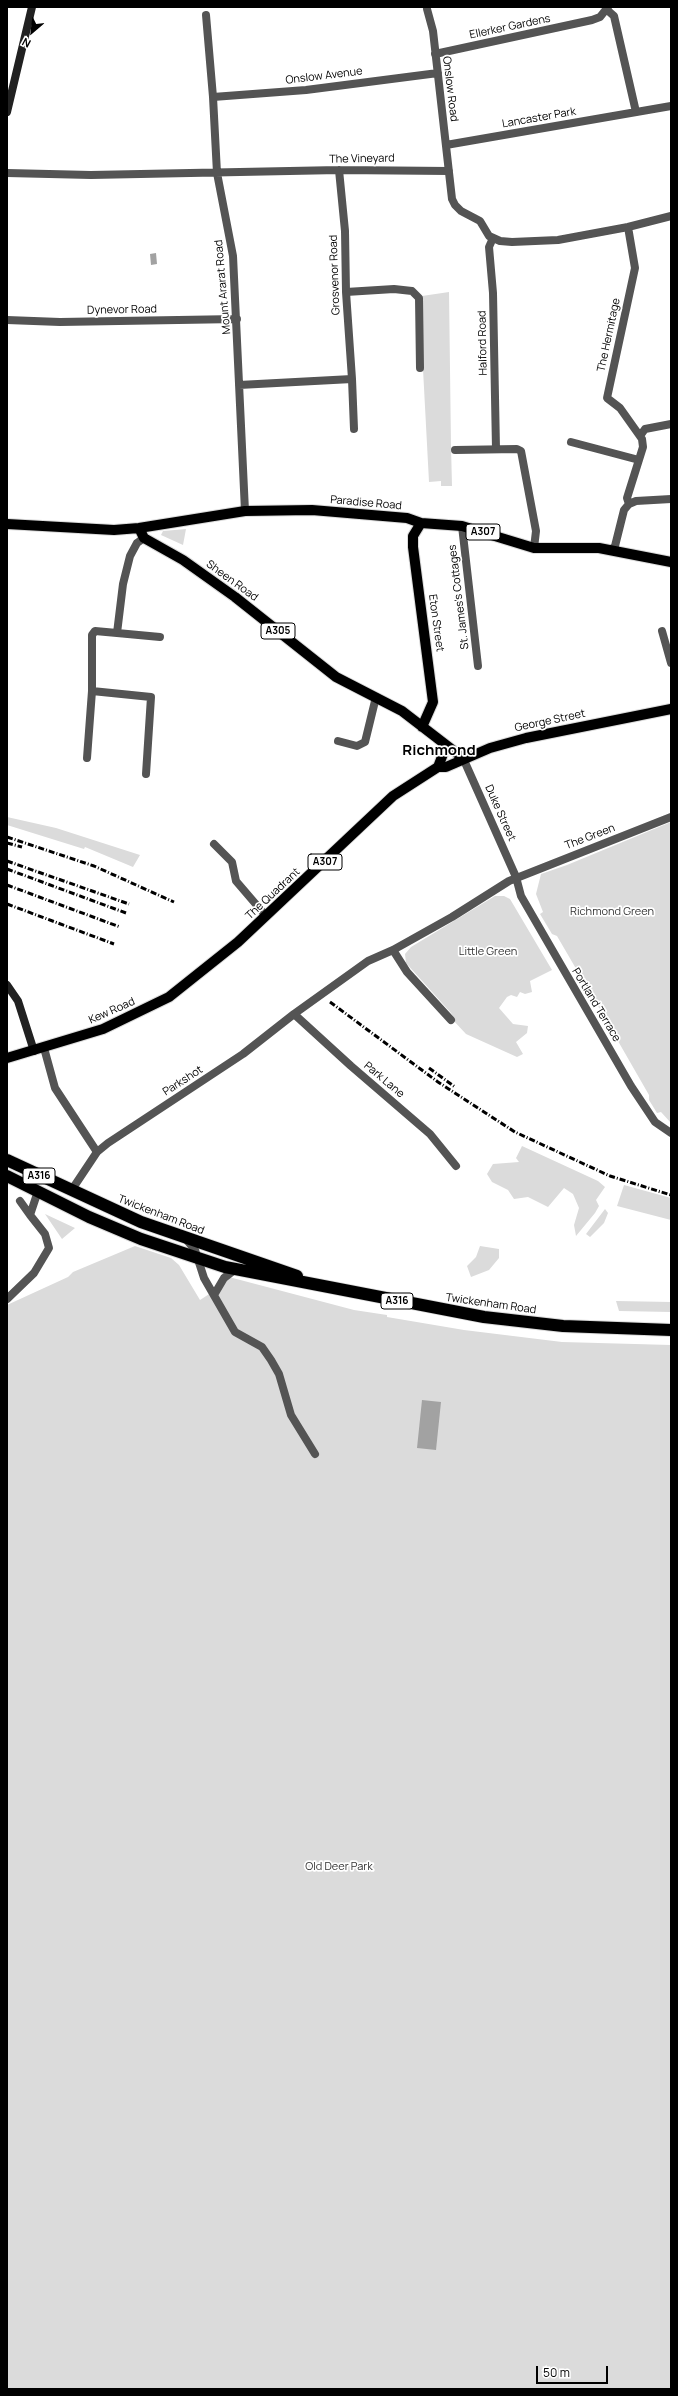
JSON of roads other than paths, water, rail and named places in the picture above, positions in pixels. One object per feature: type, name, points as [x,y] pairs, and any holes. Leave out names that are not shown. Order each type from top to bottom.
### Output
[{"type":"highway","name":"Twickenham Road","points":[[7,1160],[141,1222],[276,1268],[311,1282]]},
{"type":"highway","name":"Twickenham Road","points":[[7,1176],[95,1220],[141,1239],[198,1260],[240,1270],[311,1282],[414,1304],[517,1321],[604,1329],[671,1330]]},
{"type":"main road","points":[[7,112],[32,7]]},
{"type":"main road","name":"Paradise Road","points":[[139,528],[245,511],[312,510],[398,517],[407,518],[421,523],[462,526],[534,548],[599,548],[611,550]]},
{"type":"main road","name":"Eton Street","points":[[421,523],[413,536],[413,547],[433,697],[422,727]]},
{"type":"main road","points":[[7,524],[114,530],[139,528],[144,538]]},
{"type":"main road","name":"Sheen Road","points":[[144,538],[183,560],[235,597],[343,682],[402,711],[463,758]]},
{"type":"main road","name":"A307","points":[[611,550],[671,562]]},
{"type":"main road","name":"George Street","points":[[438,767],[446,767],[463,758],[490,748],[526,738],[671,709]]},
{"type":"main road","points":[[438,767],[443,754],[444,744]]},
{"type":"main road","name":"The Quadrant","points":[[214,961],[266,916],[393,796],[438,767]]},
{"type":"main road","name":"Kew Road","points":[[7,1058],[103,1029],[169,997],[214,961]]},
{"type":"main road","points":[[7,985],[18,1001],[34,1051]]},
{"type":"street","name":"Ellerker Gardens","points":[[435,54],[585,22],[600,17],[607,8]]},
{"type":"street","points":[[607,8],[614,16],[636,112]]},
{"type":"street","name":"Onslow Road","points":[[427,9],[438,73],[449,171]]},
{"type":"street","name":"Mount Ararat Road","points":[[206,15],[214,97],[217,173],[233,256],[245,511]]},
{"type":"street","name":"Onslow Avenue","points":[[214,97],[299,91],[438,73]]},
{"type":"street","name":"Lancaster Park","points":[[446,145],[671,106]]},
{"type":"street","name":"The Vineyard","points":[[7,173],[91,175],[339,170],[449,171]]},
{"type":"street","name":"Grosvenor Road","points":[[339,170],[345,232],[346,292],[354,429]]},
{"type":"street","points":[[449,171],[455,205],[480,221],[489,236],[512,242],[558,240],[628,227],[671,216]]},
{"type":"street","name":"The Hermitage","points":[[628,227],[634,268],[606,398],[620,408],[640,436]]},
{"type":"street","name":"Halford Road","points":[[493,238],[490,247],[493,293],[496,449]]},
{"type":"street","points":[[346,292],[394,289],[412,291],[420,298],[420,368]]},
{"type":"street","name":"Dynevor Road","points":[[7,320],[60,322],[237,319]]},
{"type":"street","points":[[239,385],[352,379]]},
{"type":"street","points":[[629,504],[628,498],[643,447],[640,436],[645,429],[671,424]]},
{"type":"street","points":[[571,442],[639,460]]},
{"type":"street","points":[[455,450],[517,449],[522,453],[536,531],[534,548]]},
{"type":"street","points":[[611,550],[615,546],[624,510],[629,504],[636,501],[671,499]]},
{"type":"street","name":"St. James's Cottages","points":[[462,526],[478,666]]},
{"type":"street","points":[[117,633],[123,584],[130,556],[137,543],[144,538]]},
{"type":"street","points":[[87,758],[92,691],[92,634],[95,631],[160,637]]},
{"type":"street","points":[[662,631],[671,663]]},
{"type":"street","points":[[92,691],[152,697],[146,774]]},
{"type":"street","points":[[338,741],[356,746],[365,742],[376,697]]},
{"type":"street","name":"Duke Street","points":[[463,758],[516,877]]},
{"type":"street","name":"The Green","points":[[516,877],[671,817]]},
{"type":"street","points":[[214,844],[232,862],[236,881],[266,916]]},
{"type":"street","points":[[451,1020],[407,972],[393,950],[516,877]]},
{"type":"street","name":"Portland Terrace","points":[[516,877],[521,896],[631,1086],[655,1122],[671,1133]]},
{"type":"street","name":"Parkshot","points":[[72,1191],[97,1152],[243,1054],[294,1014],[368,961],[393,950]]},
{"type":"street","name":"Park Lane","points":[[294,1014],[351,1066],[430,1134],[456,1166]]},
{"type":"street","points":[[44,1048],[55,1088],[97,1152]]},
{"type":"street","points":[[30,1215],[38,1191]]},
{"type":"street","points":[[7,1300],[34,1273],[49,1248],[46,1234],[20,1201]]},
{"type":"street","points":[[185,1238],[195,1250],[204,1278],[235,1332],[262,1348],[271,1360],[281,1381],[291,1415],[314,1454]]},
{"type":"street","points":[[214,1295],[216,1289],[224,1278],[233,1271],[240,1270]]},
{"type":"railway","points":[[7,837],[94,866],[174,902]]},
{"type":"railway","points":[[7,843],[22,847]]},
{"type":"railway","points":[[7,861],[129,904]]},
{"type":"railway","points":[[7,869],[126,913]]},
{"type":"railway","points":[[7,885],[120,927]]},
{"type":"railway","points":[[7,904],[114,944]]},
{"type":"railway","points":[[330,1002],[438,1082],[515,1132],[610,1176],[671,1195]]},
{"type":"railway","points":[[429,1068],[455,1087]]},
{"type":"district","name":"Richmond","points":[[439,751]]},
{"type":"park label","name":"Richmond Green","points":[[612,912]]},
{"type":"park label","name":"Little Green","points":[[488,952]]},
{"type":"park label","name":"Old Deer Park","points":[[339,1867]]}]
